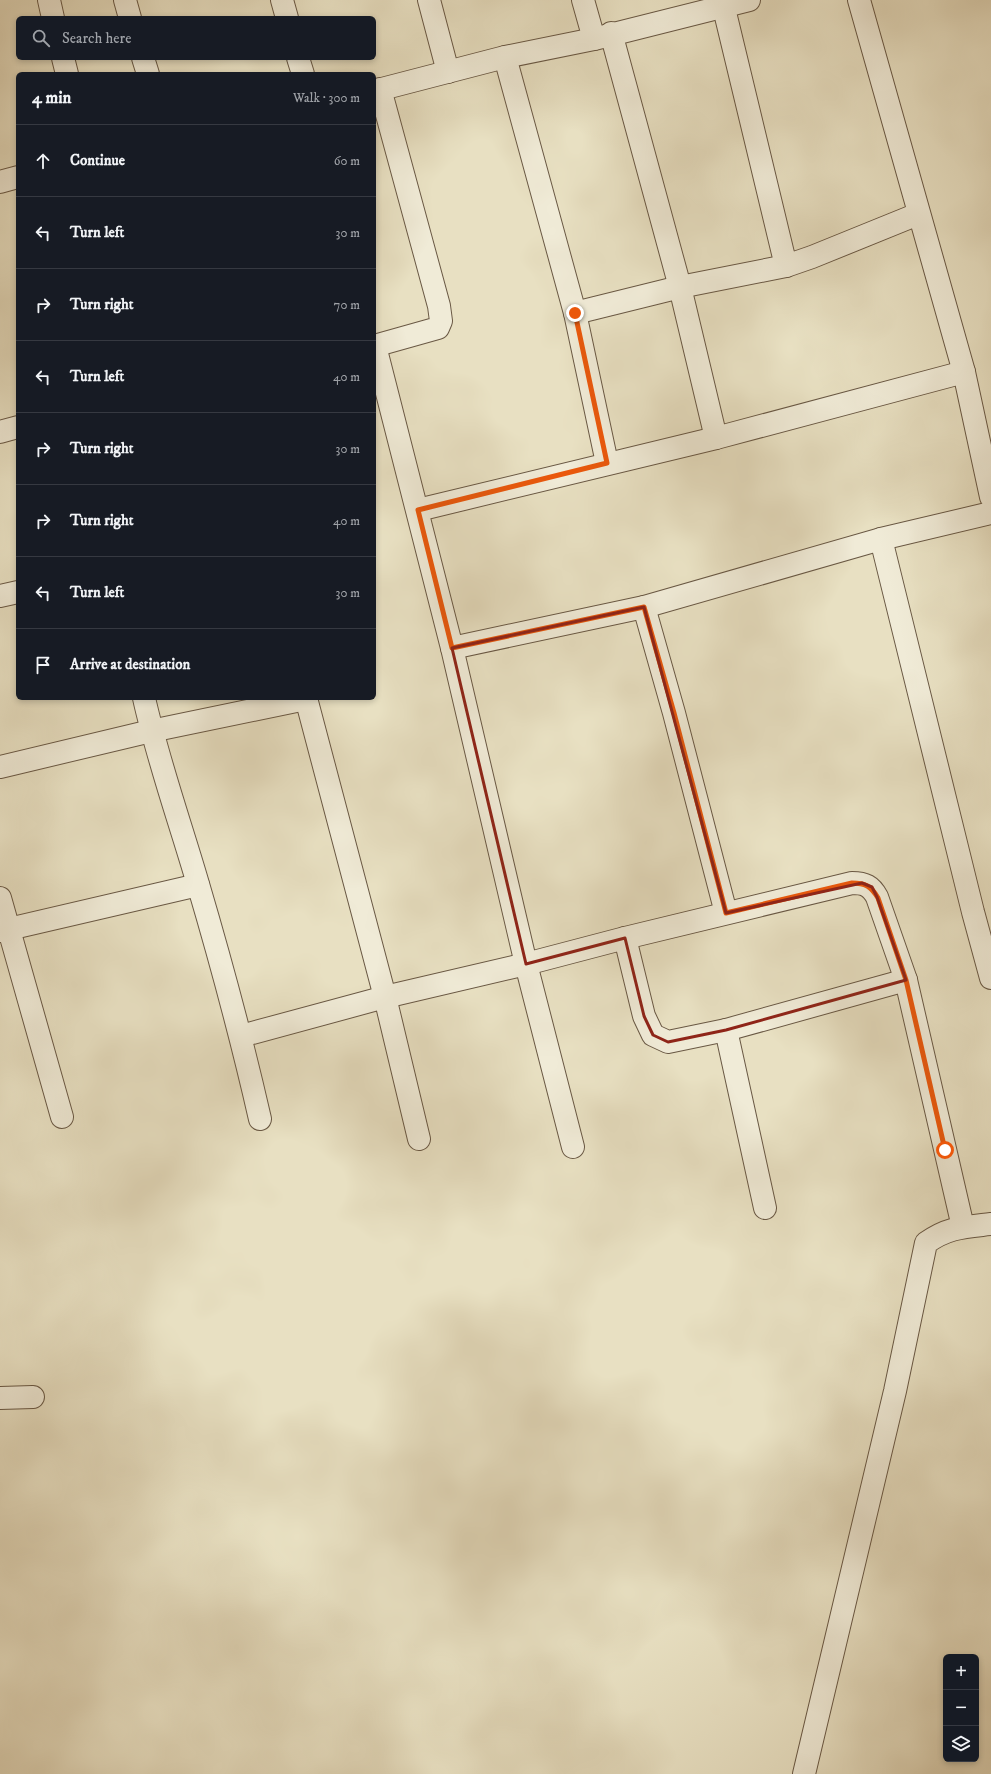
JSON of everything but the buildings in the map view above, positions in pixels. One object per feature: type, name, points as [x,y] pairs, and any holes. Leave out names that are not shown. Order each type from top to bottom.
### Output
[{"type":"street","points":[[49,0],[53,16]]},
{"type":"street","points":[[125,0],[129,16]]},
{"type":"street","points":[[282,0],[286,16]]},
{"type":"street","points":[[429,0],[448,72]]},
{"type":"street","points":[[583,0],[602,36],[680,287],[716,438]]},
{"type":"street","points":[[376,346],[428,333],[438,328],[441,321],[439,306],[377,90],[505,57],[602,36],[723,3],[749,0]]},
{"type":"street","points":[[859,0],[918,214],[938,277],[964,372],[991,497]]},
{"type":"street","points":[[723,3],[786,266]]},
{"type":"street","points":[[505,57],[575,313],[607,463]]},
{"type":"street","points":[[64,60],[66,72]]},
{"type":"street","points":[[144,60],[147,72]]},
{"type":"street","points":[[299,60],[302,72]]},
{"type":"street","points":[[575,313],[680,287],[786,266],[918,214]]},
{"type":"street","points":[[376,353],[418,510],[526,964],[573,1147]]},
{"type":"street","points":[[418,510],[607,463],[716,438],[964,372]]},
{"type":"street","points":[[0,432],[16,428]]},
{"type":"street","points":[[452,648],[644,607],[881,539],[991,513]]},
{"type":"street","points":[[881,539],[969,896],[991,978]]},
{"type":"street","points":[[0,596],[16,592]]},
{"type":"street","points":[[644,607],[674,713],[726,913]]},
{"type":"street","points":[[144,700],[151,731],[198,885],[241,1036],[260,1119]]},
{"type":"street","points":[[0,768],[151,731],[297,700]]},
{"type":"street","points":[[307,700],[384,997],[419,1139]]},
{"type":"street","points":[[241,1036],[384,997],[526,964],[726,913],[852,883],[862,883],[872,887],[878,898],[906,980],[963,1227]]},
{"type":"street","points":[[4,930],[198,885]]},
{"type":"street","points":[[0,898],[4,930],[62,1117]]},
{"type":"street","points":[[625,938],[644,1016],[653,1035],[668,1042],[726,1030],[906,980]]},
{"type":"street","points":[[726,1030],[765,1208]]},
{"type":"street","points":[[804,1774],[894,1391],[926,1243],[940,1233],[963,1227],[991,1224]]},
{"type":"street","points":[[0,1398],[33,1396]]},
{"type":"highlighted area","points":[[644,607],[726,913],[862,883],[872,887],[877,897],[906,980],[726,1030],[668,1042],[653,1035],[644,1016],[625,938],[526,964],[452,648]]},
{"type":"route","points":[[575,313],[607,463],[418,510],[452,648],[644,607],[674,713],[726,913],[852,883],[862,883],[872,887],[878,898],[906,980],[945,1150]]}]
